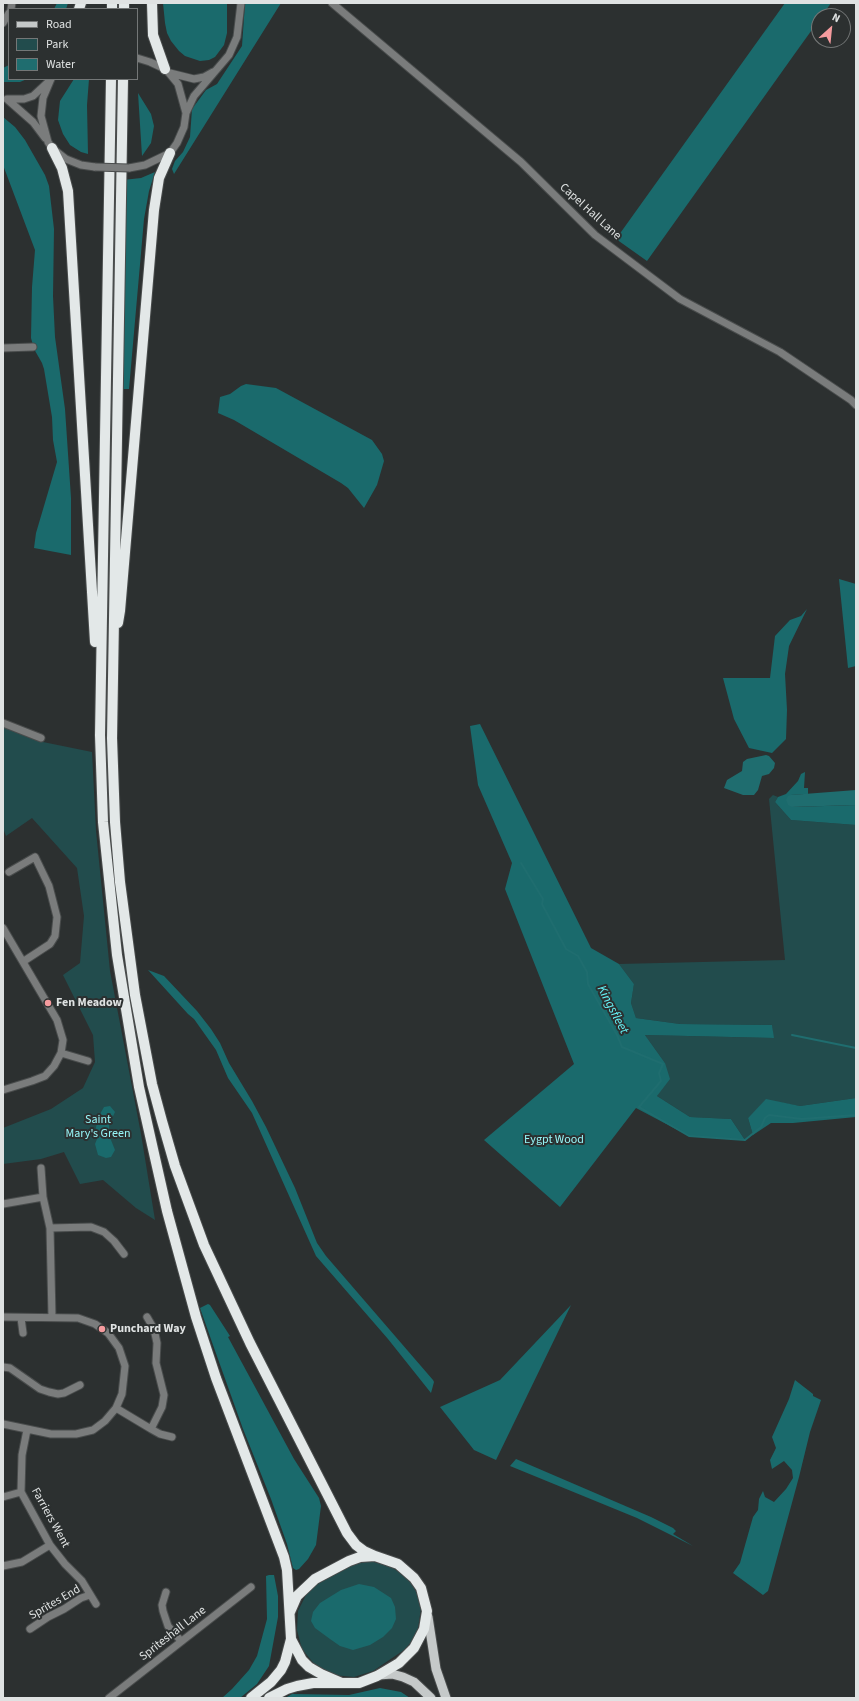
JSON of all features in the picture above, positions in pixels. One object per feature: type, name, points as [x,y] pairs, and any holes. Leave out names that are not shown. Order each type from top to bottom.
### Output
[{"type":"highway","points":[[152,3],[153,35],[167,71]]},
{"type":"highway","points":[[111,80],[100,671],[100,735],[103,822],[117,954],[130,1039],[167,1211],[194,1310],[216,1378],[284,1557],[287,1570],[288,1616],[291,1639],[286,1662],[271,1682],[251,1698]]},
{"type":"highway","points":[[122,80],[112,738],[115,822],[120,874],[134,988],[152,1084],[175,1166],[215,1269],[250,1343],[347,1533],[356,1545],[375,1556],[398,1564],[414,1578],[421,1588],[427,1611],[424,1629],[414,1648],[399,1662],[377,1676],[359,1683],[313,1683],[297,1686],[282,1691],[269,1698]]},
{"type":"highway","points":[[50,145],[62,168],[68,191],[95,647],[100,671]]},
{"type":"highway","points":[[114,638],[120,611],[154,210],[159,178],[170,153]]},
{"type":"highway","points":[[288,1616],[297,1596],[305,1586],[315,1579],[349,1561],[360,1557],[375,1556]]},
{"type":"highway","points":[[291,1639],[302,1660],[309,1667],[342,1683]]},
{"type":"main road","points":[[427,1611],[430,1642],[436,1670],[446,1698]]},
{"type":"main road","points":[[377,1676],[392,1674],[403,1677],[414,1682],[431,1698]]},
{"type":"street","points":[[5,99],[33,122],[50,145],[66,159],[81,165],[95,168],[129,168],[145,165],[170,153],[177,143],[184,126],[186,112],[194,96],[229,55],[237,37],[241,3]]},
{"type":"street","name":"Capel Hall Lane","points":[[332,3],[521,162],[601,240],[680,299],[780,352],[851,400],[856,405]]},
{"type":"street","points":[[138,58],[150,62],[167,71],[194,79],[204,77],[217,70]]},
{"type":"street","points":[[167,71],[178,84],[186,112]]},
{"type":"street","points":[[5,99],[24,99],[33,96],[50,80]]},
{"type":"street","points":[[50,80],[43,98],[41,116],[50,145]]},
{"type":"street","points":[[3,348],[33,348]]},
{"type":"street","points":[[3,723],[41,738]]},
{"type":"street","points":[[9,872],[35,857],[49,886],[57,917],[55,936],[50,944],[24,962]]},
{"type":"street","points":[[3,928],[57,1020],[63,1040],[61,1052],[54,1066],[45,1076],[3,1090]]},
{"type":"street","points":[[61,1052],[88,1061]]},
{"type":"street","points":[[41,1168],[43,1198],[50,1228],[52,1317]]},
{"type":"street","points":[[3,1204],[43,1198]]},
{"type":"street","points":[[50,1228],[91,1227],[104,1232],[114,1241],[124,1254]]},
{"type":"street","points":[[3,1316],[21,1318],[78,1318],[94,1324],[108,1333],[112,1338],[119,1348],[125,1366],[122,1394],[116,1408],[105,1421],[93,1430],[76,1434],[51,1434],[3,1424]]},
{"type":"street","points":[[147,1317],[154,1329],[157,1343],[156,1363],[164,1395],[162,1407],[151,1429]]},
{"type":"street","points":[[21,1318],[23,1333]]},
{"type":"street","points":[[3,1366],[10,1368],[40,1389],[49,1392],[58,1394],[64,1393],[80,1385]]},
{"type":"street","points":[[116,1408],[160,1434],[172,1437]]},
{"type":"street","name":"Farriers Went","points":[[27,1430],[22,1455],[21,1492],[50,1545],[65,1564],[82,1581],[96,1604]]},
{"type":"street","points":[[3,1497],[21,1492]]},
{"type":"street","points":[[3,1566],[22,1562],[50,1545]]},
{"type":"street","name":"Spriteshall Lane","points":[[110,1698],[251,1587]]},
{"type":"street","points":[[166,1592],[162,1605],[163,1611],[168,1626],[181,1641]]},
{"type":"street","name":"Sprites End","points":[[30,1629],[48,1617],[64,1610],[81,1598],[90,1595]]},
{"type":"green space","points":[[57,3],[68,3],[66,8],[54,8]]},
{"type":"green space","points":[[163,3],[227,3],[227,33],[224,45],[215,57],[209,60],[200,61],[185,56],[179,51],[167,33]]},
{"type":"green space","points":[[245,3],[281,3],[174,174],[172,169],[175,161],[183,152],[190,137],[192,109],[206,90],[217,84],[242,46]]},
{"type":"green space","points":[[785,3],[831,3],[828,8],[811,8],[811,31],[647,261],[616,239]]},
{"type":"green space","points":[[8,66],[8,80],[25,80],[20,82],[3,82],[3,68]]},
{"type":"green space","points":[[73,80],[89,80],[87,105],[88,154],[81,152],[70,145],[63,134],[58,120],[60,101]]},
{"type":"green space","points":[[138,93],[151,114],[154,126],[151,143],[142,156]]},
{"type":"green space","points":[[3,117],[15,127],[25,140],[45,175],[49,186],[54,229],[53,296],[55,337],[65,409],[71,498],[71,555],[34,548],[36,533],[57,462],[53,440],[52,417],[44,369],[34,349],[31,338],[32,287],[35,250],[3,165]]},
{"type":"green space","points":[[155,172],[149,191],[144,219],[129,389],[119,389],[123,180],[141,178]]},
{"type":"green space","points":[[246,384],[276,388],[372,440],[382,454],[384,461],[377,485],[364,508],[348,488],[341,483],[234,420],[218,413],[220,397],[230,394]]},
{"type":"green space","points":[[839,579],[856,584],[856,666],[848,668]]},
{"type":"green space","points":[[807,609],[789,646],[785,674],[787,710],[786,739],[772,753],[749,748],[734,719],[723,678],[770,678],[775,636],[790,620],[801,616]]},
{"type":"green space","name":"Eygpt Wood","points":[[480,724],[591,948],[619,964],[634,984],[631,1003],[636,1018],[680,1024],[772,1025],[774,1038],[645,1035],[665,1063],[670,1079],[657,1096],[690,1117],[731,1119],[745,1140],[689,1136],[636,1108],[560,1207],[484,1140],[574,1064],[505,889],[512,863],[478,785],[470,726]]},
{"type":"green space","name":"Saint Mary's Green","points":[[3,726],[43,742],[92,752],[96,831],[110,971],[141,1134],[155,1220],[136,1208],[103,1180],[80,1184],[64,1152],[41,1159],[3,1164],[3,1128],[51,1109],[83,1088],[95,1062],[93,1035],[63,975],[80,963],[84,916],[77,868],[32,818],[6,836],[3,828]]},
{"type":"green space","points":[[805,772],[804,788],[808,788],[808,794],[791,795],[792,807],[856,805],[856,825],[791,820],[775,802],[778,797],[786,794],[798,781],[801,774]]},
{"type":"green space","points":[[773,795],[778,797],[775,802],[791,820],[856,825],[856,1098],[800,1106],[766,1100],[748,1118],[753,1135],[745,1140],[731,1119],[690,1117],[657,1096],[665,1063],[645,1035],[773,1038],[772,1025],[680,1024],[636,1018],[631,1003],[634,984],[619,964],[785,960],[769,799]]},
{"type":"green space","points":[[148,970],[164,976],[197,1011],[211,1029],[266,1127],[295,1188],[317,1243],[326,1256],[433,1380],[434,1382],[431,1393],[388,1339],[316,1256],[252,1113],[228,1078],[216,1050],[194,1019]]},
{"type":"green space","points":[[856,1098],[856,1117],[793,1123],[771,1123],[753,1135],[748,1118],[766,1099],[800,1106]]},
{"type":"green space","points":[[110,1106],[115,1112],[109,1125],[109,1135],[115,1150],[111,1157],[106,1158],[98,1155],[95,1144],[97,1139],[96,1127],[99,1116],[104,1107]]},
{"type":"green space","points":[[208,1304],[230,1336],[228,1337],[294,1459],[319,1498],[321,1506],[316,1545],[308,1559],[299,1569],[296,1570],[293,1568],[287,1544],[271,1499],[243,1429],[200,1308]]},
{"type":"green space","points":[[571,1305],[496,1460],[474,1450],[440,1407],[500,1380]]},
{"type":"green space","points":[[795,1380],[813,1394],[813,1396],[821,1400],[810,1432],[768,1591],[763,1595],[733,1573],[740,1563],[753,1517],[758,1510],[759,1499],[763,1491],[765,1497],[774,1502],[786,1489],[793,1478],[792,1470],[784,1461],[772,1469],[770,1460],[776,1448],[772,1437],[789,1399]]},
{"type":"green space","points":[[516,1459],[651,1517],[673,1528],[676,1531],[673,1534],[693,1546],[637,1518],[510,1466]]},
{"type":"green space","points":[[370,1561],[390,1566],[407,1578],[411,1583],[418,1595],[421,1608],[418,1628],[413,1640],[404,1650],[373,1671],[354,1677],[333,1675],[315,1665],[302,1649],[297,1630],[298,1611],[307,1593],[322,1579],[356,1563]]},
{"type":"green space","points":[[274,1575],[278,1596],[278,1617],[269,1666],[257,1684],[240,1698],[222,1698],[249,1670],[257,1656],[267,1619],[266,1576]]},
{"type":"green space","points":[[359,1584],[374,1587],[391,1598],[395,1607],[396,1619],[392,1628],[383,1637],[370,1645],[353,1650],[340,1646],[315,1628],[311,1621],[313,1612],[320,1603],[341,1590]]},
{"type":"green space","points":[[380,1688],[401,1692],[410,1698],[285,1698],[292,1694],[349,1695]]},
{"type":"water","points":[[766,755],[769,756],[775,763],[774,768],[769,774],[762,776],[758,790],[754,795],[743,795],[724,788],[727,780],[742,771],[743,762],[747,759]]},
{"type":"water","points":[[856,790],[856,805],[792,807],[788,805],[786,800],[788,796],[791,795]]},
{"type":"waterway","name":"Kingsfleet","points":[[521,863],[543,899],[542,904],[566,949],[578,956],[587,972],[588,984],[617,1035],[622,1047],[663,1064],[659,1073],[661,1081],[639,1107],[689,1136],[745,1140],[761,1127],[765,1118],[769,1115],[802,1119],[856,1115]]},
{"type":"waterway","points":[[792,1035],[856,1048]]},
{"type":"place","name":"Fen Meadow","points":[[48,1003]]},
{"type":"place","name":"Punchard Way","points":[[102,1329]]}]
